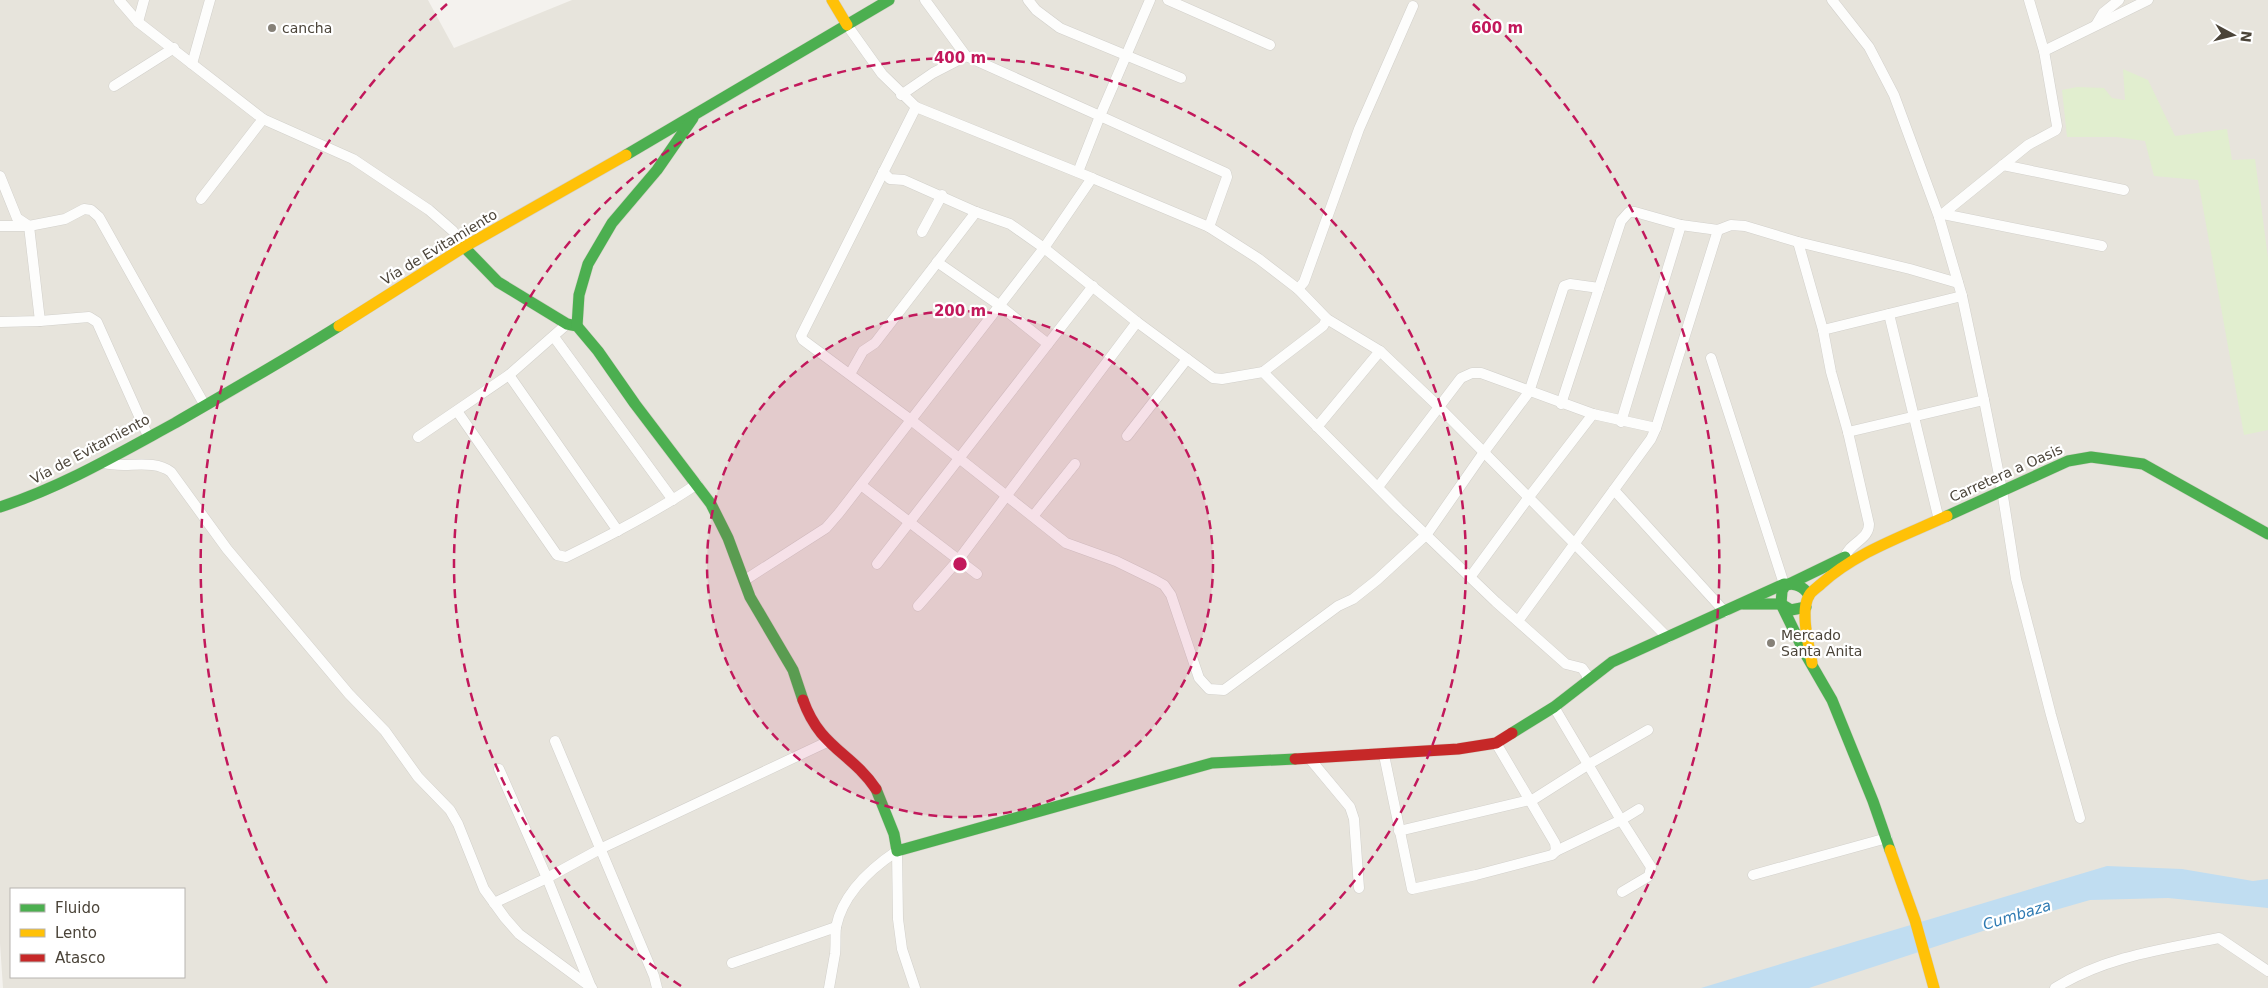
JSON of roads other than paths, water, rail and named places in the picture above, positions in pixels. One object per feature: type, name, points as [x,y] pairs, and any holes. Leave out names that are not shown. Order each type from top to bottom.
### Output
[{"type":"main road","points":[[832,0],[848,24]]},
{"type":"main road","name":"Vía de Evitamiento","points":[[0,507],[28,498],[103,463],[204,404],[287,359],[464,247],[693,117],[889,0]]},
{"type":"main road","points":[[572,325],[588,264],[612,223],[657,170],[693,117]]},
{"type":"main road","points":[[464,247],[498,282],[522,298],[572,325],[598,351],[634,404],[697,484],[711,504],[728,538],[745,580],[750,598],[793,670],[811,719],[827,742],[865,774],[876,788],[894,834],[897,851],[1212,763],[1384,755],[1458,749],[1496,743]]},
{"type":"main road","name":"Carretera a Oasis","points":[[1809,595],[1830,576],[1866,553],[2068,461],[2091,457],[2143,464],[2268,534]]},
{"type":"main road","name":"Carretera a Oasis","points":[[1496,743],[1554,707],[1612,662],[1846,557],[1866,553]]},
{"type":"main road","points":[[1812,663],[1806,630],[1806,607],[1809,595],[1804,588],[1787,583],[1782,591],[1781,604],[1835,710],[1874,801],[1915,920],[1934,988]]},
{"type":"main road","points":[[1743,604],[1781,604],[1791,610],[1806,607]]},
{"type":"street","points":[[119,0],[138,22],[174,48],[263,119],[353,159],[429,210],[453,231],[464,247]]},
{"type":"street","points":[[138,22],[144,0]]},
{"type":"street","points":[[192,64],[210,0]]},
{"type":"street","points":[[925,0],[966,56],[1226,173],[1227,177],[1209,227]]},
{"type":"street","points":[[1028,0],[1036,10],[1060,28],[1181,78]]},
{"type":"street","points":[[1078,172],[1150,0]]},
{"type":"street","points":[[1168,0],[1270,45]]},
{"type":"street","points":[[1832,0],[1869,47],[1894,95],[1941,216],[1962,296],[1984,400],[2002,490],[2016,579],[2051,716],[2080,818]]},
{"type":"street","points":[[1941,216],[2028,145],[2056,130],[2057,126],[2044,51],[2029,0]]},
{"type":"street","points":[[2095,26],[2103,13],[2119,0]]},
{"type":"street","points":[[2044,51],[2148,0]]},
{"type":"street","points":[[1298,289],[1304,282],[1359,129],[1413,6]]},
{"type":"street","points":[[848,24],[882,74],[916,108],[1078,172],[1209,227],[1259,259],[1298,289],[1327,319],[1380,351],[1439,407],[1668,638]]},
{"type":"street","points":[[114,86],[174,48]]},
{"type":"street","points":[[901,94],[932,73],[966,56]]},
{"type":"street","points":[[916,108],[801,333],[804,340],[1034,515],[1066,542],[1116,561],[1164,584],[1171,595],[1198,678],[1210,689],[1224,690],[1338,606],[1353,598],[1427,534],[1484,452],[1529,392],[1564,286],[1570,284],[1598,288]]},
{"type":"street","points":[[201,199],[263,119]]},
{"type":"street","points":[[2002,165],[2124,190]]},
{"type":"street","points":[[883,172],[890,179],[904,180],[942,195],[976,212],[1010,224],[1044,248],[1187,360],[1218,379],[1263,372],[1323,326],[1327,319]]},
{"type":"street","points":[[0,176],[17,218],[28,226],[40,321]]},
{"type":"street","points":[[745,580],[826,528],[1044,248],[1092,178]]},
{"type":"street","points":[[922,232],[942,195]]},
{"type":"street","points":[[0,226],[28,226],[64,219],[84,209],[91,210],[99,217],[204,404]]},
{"type":"street","points":[[850,374],[863,351],[875,343],[976,212]]},
{"type":"street","points":[[1561,404],[1598,288],[1624,216],[1635,212],[1681,224],[1718,230],[1731,225],[1739,225],[1958,283]]},
{"type":"street","points":[[1941,216],[2102,246]]},
{"type":"street","points":[[1621,422],[1681,224]]},
{"type":"street","points":[[1518,621],[1651,439],[1718,230]]},
{"type":"street","points":[[1798,242],[1823,330],[1831,372],[1848,432],[1869,530],[1862,539],[1852,544],[1846,557]]},
{"type":"street","points":[[938,262],[999,305],[1048,344]]},
{"type":"street","points":[[877,564],[910,524],[958,457],[1093,286]]},
{"type":"street","points":[[1823,330],[1962,296]]},
{"type":"street","points":[[1889,314],[1939,520]]},
{"type":"street","points":[[0,322],[89,317],[97,322],[148,436]]},
{"type":"street","points":[[918,606],[959,559],[1008,496],[1137,322]]},
{"type":"street","points":[[418,437],[509,375],[554,337],[572,325]]},
{"type":"street","points":[[554,337],[673,500]]},
{"type":"street","points":[[1317,427],[1380,351]]},
{"type":"street","points":[[1710,358],[1787,583]]},
{"type":"street","points":[[1127,436],[1187,360]]},
{"type":"street","points":[[1263,372],[1496,602],[1566,664],[1582,668],[1587,675],[1587,681]]},
{"type":"street","points":[[1378,487],[1462,378],[1472,373],[1486,374],[1561,404],[1593,414],[1621,422],[1656,428]]},
{"type":"street","points":[[509,375],[618,531]]},
{"type":"street","points":[[1848,432],[1984,400]]},
{"type":"street","points":[[457,411],[557,555],[566,557],[618,531],[697,484]]},
{"type":"street","points":[[1471,576],[1593,414]]},
{"type":"street","points":[[103,463],[117,466],[159,465],[171,472],[227,549],[349,694],[385,731],[418,778],[450,810],[458,824],[484,889],[519,934],[592,988]]},
{"type":"street","points":[[1034,515],[1076,464]]},
{"type":"street","points":[[861,485],[977,574]]},
{"type":"street","points":[[1614,490],[1725,612]]},
{"type":"street","points":[[1554,707],[1651,867],[1652,872],[1650,876],[1622,892]]},
{"type":"street","points":[[1400,832],[1534,799],[1648,730]]},
{"type":"street","points":[[555,741],[602,848],[654,976],[657,988]]},
{"type":"street","points":[[494,903],[547,878],[602,848],[827,742]]},
{"type":"street","points":[[1496,743],[1555,843],[1556,851]]},
{"type":"street","points":[[1384,755],[1412,889],[1476,876],[1552,855],[1556,851],[1621,820],[1639,809]]},
{"type":"street","points":[[1310,759],[1339,790],[1350,807],[1354,819],[1359,888]]},
{"type":"street","points":[[499,769],[547,878],[592,988]]},
{"type":"street","points":[[1754,874],[1887,838]]},
{"type":"street","points":[[829,988],[835,953],[836,927],[843,906],[854,888],[870,872],[897,851]]},
{"type":"street","points":[[897,851],[898,919],[902,949],[915,988]]},
{"type":"street","points":[[732,963],[836,927]]},
{"type":"street","points":[[2056,988],[2118,960],[2143,952],[2219,938],[2268,971]]},
{"type":"water","name":"Cumbaza","points":[[2107,866],[2182,869],[2253,881],[2268,879],[2268,908],[2168,898],[2090,900],[1989,929],[1809,988],[1701,988]]},
{"type":"place","name":"cancha","points":[[272,28]]},
{"type":"place","name":"Mercado Santa Anita","points":[[1771,643]]}]
